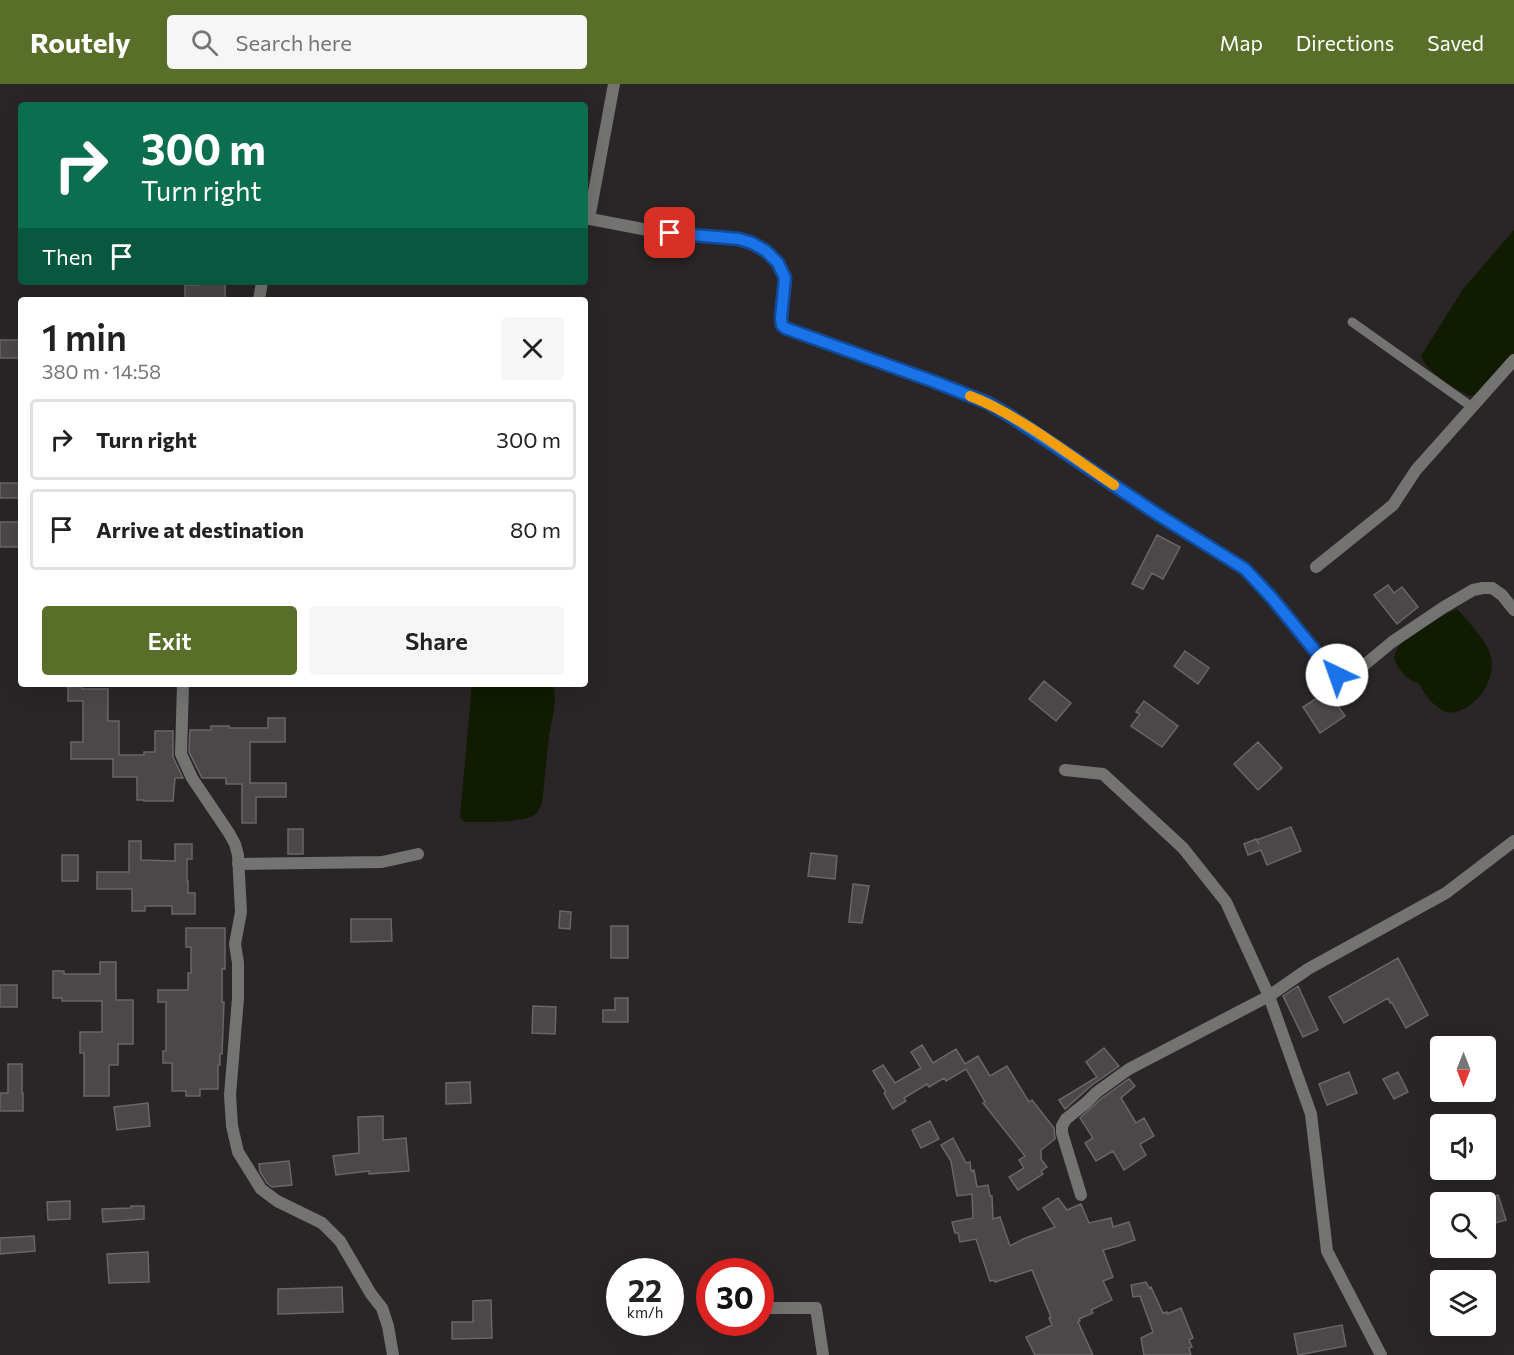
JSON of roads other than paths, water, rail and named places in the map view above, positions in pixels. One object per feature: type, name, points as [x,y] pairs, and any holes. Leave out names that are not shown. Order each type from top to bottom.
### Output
[{"type":"street","points":[[588,214],[615,84]]},
{"type":"street","points":[[588,219],[653,231],[739,239],[766,251],[778,263],[785,278],[781,318],[785,328],[927,379],[988,403],[1010,416],[1157,514],[1245,569],[1337,675],[1351,676],[1392,642],[1473,590],[1492,588],[1502,595],[1514,610]]},
{"type":"street","points":[[1316,567],[1393,505],[1416,470],[1514,360]]},
{"type":"street","points":[[183,687],[181,754],[192,778],[235,844],[238,855],[241,912],[235,944],[238,963],[238,999],[230,1095],[232,1126],[238,1152],[261,1189],[277,1201],[322,1223],[340,1241],[371,1294],[382,1308],[393,1355]]},
{"type":"street","points":[[1065,770],[1103,774],[1183,848],[1226,902],[1269,996],[1311,1114],[1327,1251],[1381,1355]]},
{"type":"street","points":[[1081,1195],[1062,1133],[1062,1126],[1066,1119],[1097,1092],[1130,1069],[1269,996],[1308,969],[1446,893],[1514,841]]},
{"type":"street","points":[[238,864],[382,862],[418,854]]},
{"type":"street","points":[[774,1308],[816,1308],[823,1355]]},
{"type":"lane","points":[[1352,322],[1472,407]]}]
